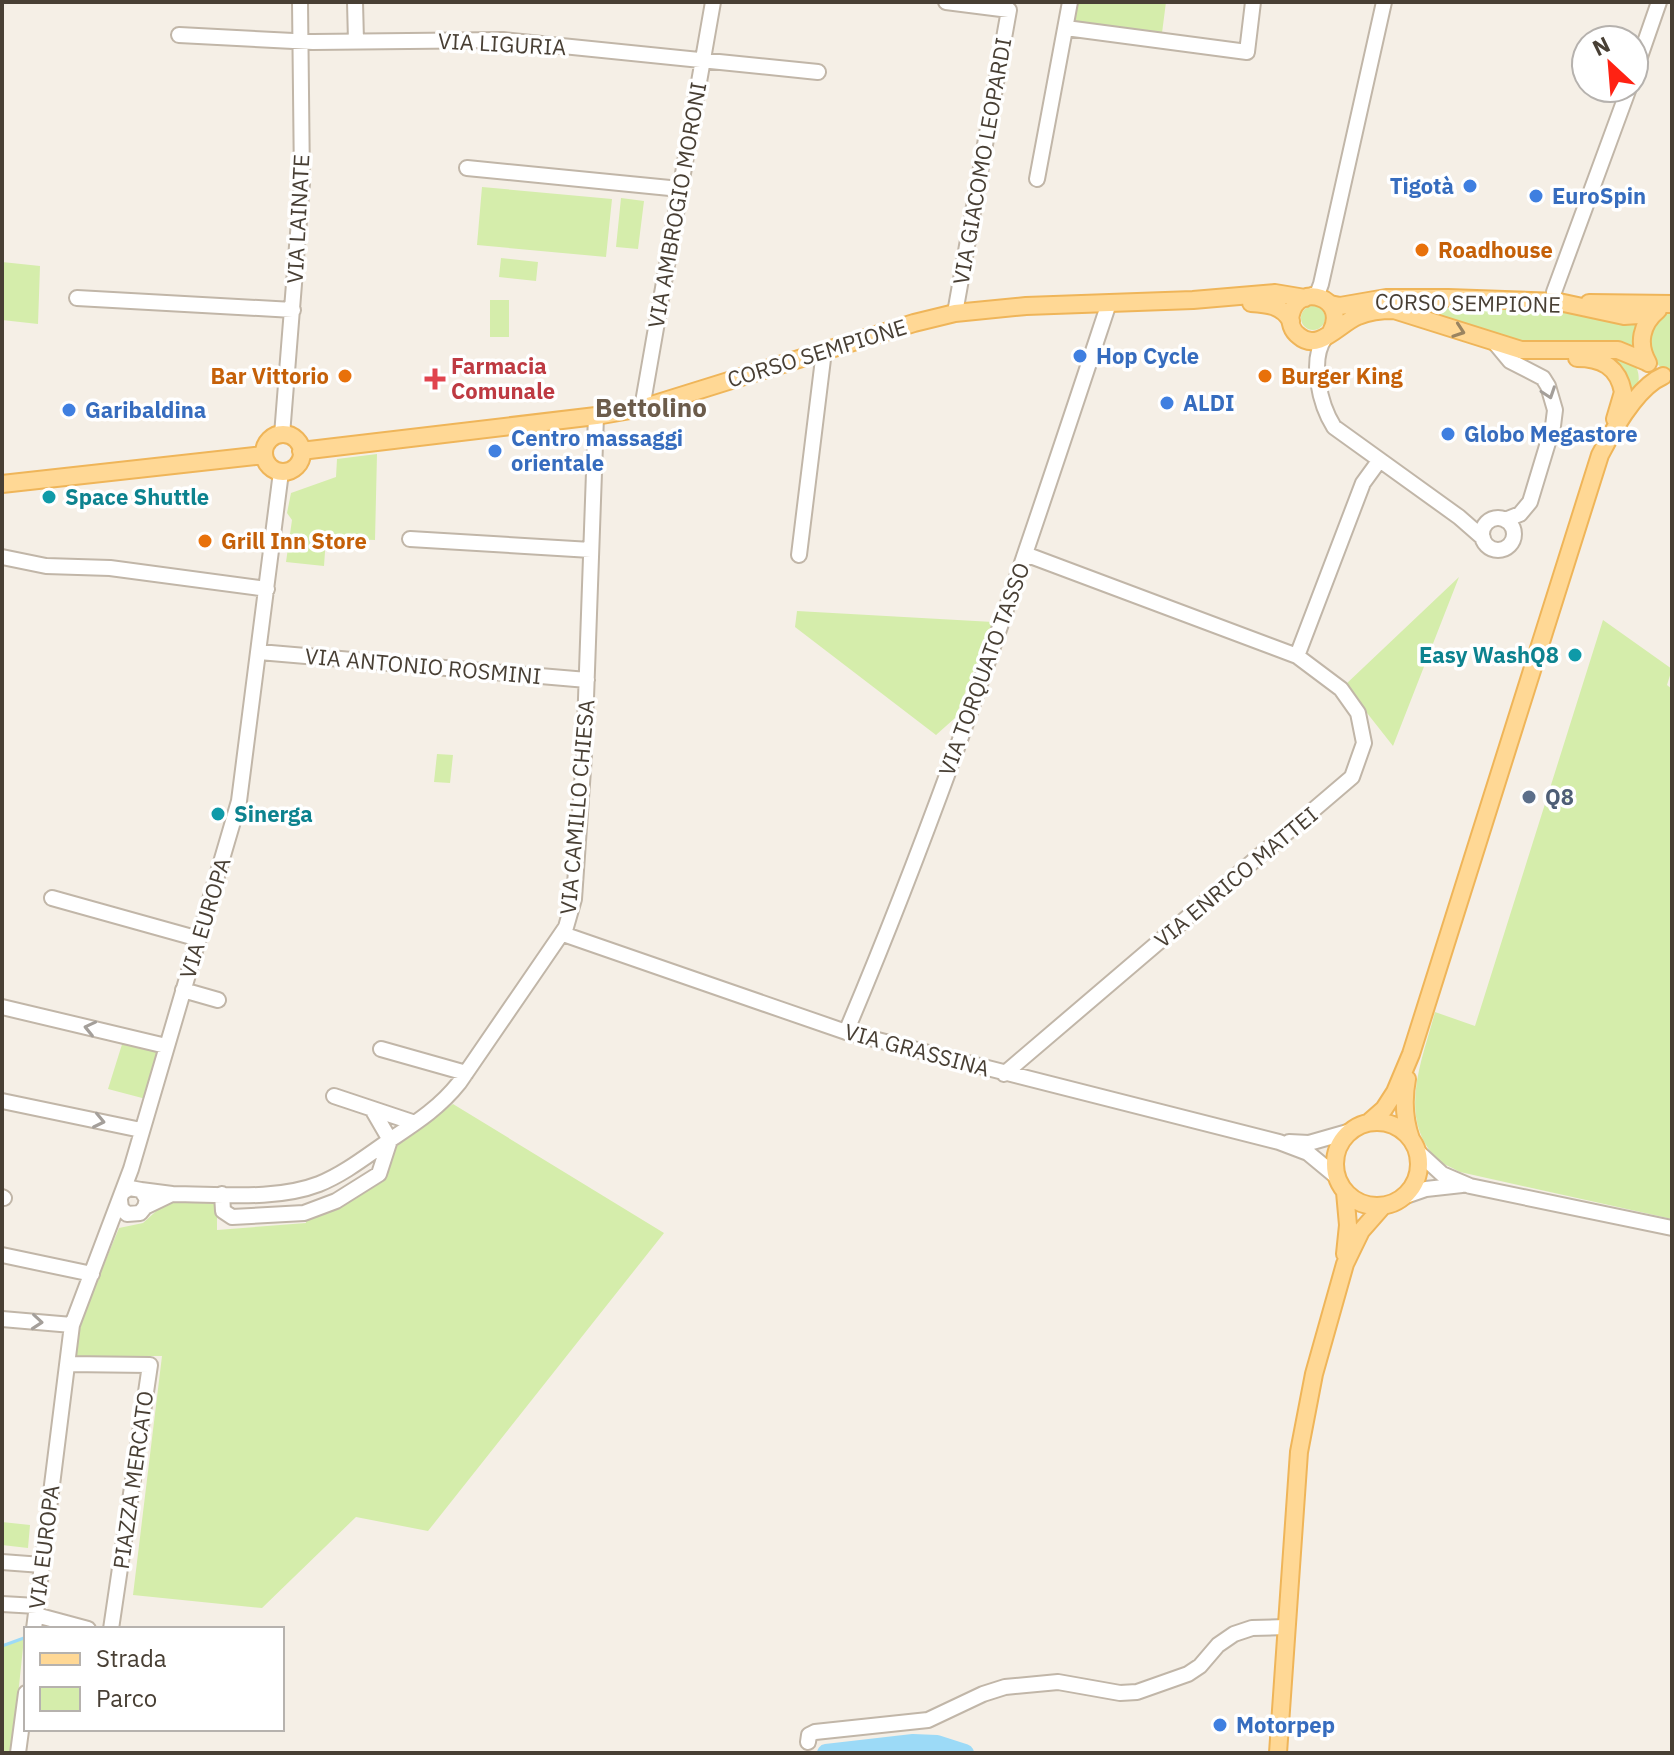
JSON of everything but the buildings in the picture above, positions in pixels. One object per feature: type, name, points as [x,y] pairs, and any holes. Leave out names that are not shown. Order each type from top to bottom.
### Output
[{"type":"main road","name":"CORSO SEMPIONE","points":[[301,451],[642,408],[955,313],[1275,293],[1318,296],[1340,306],[1409,297],[1559,302],[1613,315],[1653,314]]},
{"type":"main road","points":[[1318,296],[1335,318],[1328,335],[1318,341],[1304,340],[1293,330],[1292,309],[1318,296]]},
{"type":"main road","name":"CORSO SEMPIONE","points":[[1193,300],[1270,305],[1285,312],[1291,321]]},
{"type":"main road","points":[[1559,302],[1671,304]]},
{"type":"main road","points":[[1610,435],[1648,380],[1658,371],[1643,352],[1644,326],[1653,314],[1671,304]]},
{"type":"main road","name":"CORSO SEMPIONE","points":[[1328,335],[1354,317],[1374,311],[1394,310],[1530,352],[1618,350],[1658,371]]},
{"type":"main road","points":[[1345,1264],[1348,1225],[1336,1153],[1351,1131],[1368,1123],[1384,1109],[1411,1054],[1565,564],[1623,392],[1614,370],[1604,361],[1592,358],[1544,360],[1530,352]]},
{"type":"main road","points":[[282,435],[293,438],[301,451],[296,467],[281,472],[271,468],[264,455],[268,441],[282,435]]},
{"type":"main road","points":[[2,484],[264,455]]},
{"type":"main road","points":[[1278,1753],[1299,1452],[1314,1374],[1345,1264],[1361,1231],[1383,1206],[1403,1197],[1417,1176],[1415,1146],[1407,1126],[1404,1102],[1411,1054]]},
{"type":"main road","points":[[1368,1123],[1381,1122],[1395,1126],[1415,1146]]},
{"type":"main road","points":[[1341,1184],[1357,1201],[1383,1206]]},
{"type":"street","name":"VIA LAINATE","points":[[282,435],[302,183],[300,2]]},
{"type":"street","points":[[355,2],[356,41]]},
{"type":"street","name":"VIA AMBROGIO MORONI","points":[[642,408],[713,2]]},
{"type":"street","name":"VIA GIACOMO LEOPARDI","points":[[946,2],[1009,10],[955,313]]},
{"type":"street","points":[[1037,179],[1070,2]]},
{"type":"street","points":[[1066,28],[1247,52],[1253,2]]},
{"type":"street","points":[[1318,296],[1384,2]]},
{"type":"street","points":[[1650,28],[1659,2]]},
{"type":"street","name":"VIA LIGURIA","points":[[179,35],[300,41],[503,40],[818,72]]},
{"type":"street","points":[[1559,302],[1554,298],[1554,292],[1623,104]]},
{"type":"street","points":[[467,168],[680,189]]},
{"type":"street","points":[[77,298],[293,310]]},
{"type":"street","name":"VIA TORQUATO TASSO","points":[[846,1032],[897,911],[1025,554],[1109,303]]},
{"type":"street","points":[[1318,363],[1320,345],[1328,335]]},
{"type":"street","points":[[1304,340],[1312,348],[1318,363],[1324,407],[1330,422],[1341,434],[1459,517],[1494,549],[1505,549],[1509,545],[1514,532],[1498,520],[1474,523],[1459,517]]},
{"type":"street","points":[[1483,538],[1484,527],[1523,512],[1530,502],[1555,410],[1543,378],[1510,361],[1495,343]]},
{"type":"street","points":[[799,555],[824,351]]},
{"type":"street","name":"VIA CAMILLO CHIESA","points":[[130,1193],[282,1193],[309,1187],[334,1176],[443,1102],[563,934],[574,899],[587,680],[596,416]]},
{"type":"street","points":[[1297,656],[1363,483],[1379,461]]},
{"type":"street","name":"VIA EUROPA","points":[[36,1617],[72,1325],[107,1233],[130,1193],[131,1169],[141,1130],[239,801],[281,472]]},
{"type":"street","points":[[410,539],[591,550]]},
{"type":"street","name":"VIA ENRICO MATTEI","points":[[1004,1074],[1352,777],[1364,743],[1358,713],[1341,689],[1297,656],[1025,554]]},
{"type":"street","points":[[2,557],[54,566],[110,568],[267,589]]},
{"type":"street","name":"VIA ANTONIO ROSMINI","points":[[259,652],[587,680]]},
{"type":"street","points":[[52,898],[199,939]]},
{"type":"street","name":"VIA GRASSINA","points":[[563,934],[846,1032],[1279,1142],[1308,1153],[1341,1184]]},
{"type":"street","points":[[183,990],[218,1000]]},
{"type":"street","points":[[2,1007],[166,1046]]},
{"type":"street","points":[[381,1049],[466,1073]]},
{"type":"street","points":[[334,1096],[415,1123]]},
{"type":"street","points":[[2,1101],[141,1130]]},
{"type":"street","points":[[222,1194],[223,1211],[232,1217],[288,1215],[316,1209],[346,1197],[376,1177],[390,1140],[372,1109]]},
{"type":"street","name":"VIA GRASSINA","points":[[1279,1142],[1309,1143],[1351,1131]]},
{"type":"street","points":[[1415,1146],[1442,1174],[1470,1186],[1672,1228]]},
{"type":"street","points":[[1403,1197],[1446,1186],[1470,1186]]},
{"type":"street","points":[[107,1233],[140,1211],[147,1199],[130,1193],[124,1212],[140,1211]]},
{"type":"street","name":"VIA CAMILLO CHIESA","points":[[140,1211],[172,1194]]},
{"type":"street","points":[[2,1255],[92,1274]]},
{"type":"street","points":[[2,1319],[72,1325]]},
{"type":"street","name":"PIAZZA MERCATO","points":[[67,1364],[150,1365],[111,1627]]},
{"type":"street","points":[[2,1562],[42,1565]]},
{"type":"street","points":[[2,1604],[36,1617],[79,1627]]},
{"type":"street","points":[[808,1742],[809,1735],[815,1732],[928,1720],[1005,1687],[1058,1682],[1120,1693],[1137,1692],[1194,1671],[1218,1645],[1234,1634],[1252,1628],[1286,1627]]},
{"type":"street","points":[[18,1753],[24,1708]]},
{"type":"green space","points":[[1077,2],[1166,2],[1162,33],[1074,22]]},
{"type":"green space","points":[[482,187],[612,199],[606,257],[477,245]]},
{"type":"green space","points":[[621,198],[644,201],[638,249],[616,247]]},
{"type":"green space","points":[[501,258],[538,262],[536,281],[499,277]]},
{"type":"green space","points":[[2,262],[40,266],[38,324],[2,320]]},
{"type":"green space","points":[[490,300],[509,300],[509,337],[490,337]]},
{"type":"green space","points":[[1411,302],[1557,309],[1638,326],[1633,348],[1523,345],[1411,307]]},
{"type":"green space","points":[[1313,306],[1322,309],[1325,318],[1322,327],[1313,330],[1304,327],[1301,318],[1304,309]]},
{"type":"green space","points":[[1672,310],[1672,373],[1654,360],[1648,342],[1654,323]]},
{"type":"green space","points":[[1607,355],[1633,360],[1636,366],[1638,382],[1628,403]]},
{"type":"green space","points":[[377,454],[375,540],[326,538],[324,566],[286,562],[292,520],[287,513],[291,493],[336,477],[337,459]]},
{"type":"green space","points":[[1459,577],[1393,746],[1345,685]]},
{"type":"green space","points":[[797,611],[993,622],[955,718],[936,735],[795,627]]},
{"type":"green space","points":[[1603,620],[1672,669],[1667,685],[1672,689],[1672,1219],[1460,1172],[1433,1155],[1417,1121],[1416,1085],[1435,1012],[1475,1026]]},
{"type":"green space","points":[[437,754],[453,755],[450,783],[434,782]]},
{"type":"green space","points":[[124,1038],[162,1048],[146,1099],[108,1089]]},
{"type":"green space","points":[[453,1104],[664,1233],[428,1531],[356,1517],[262,1608],[133,1595],[162,1356],[74,1356],[78,1327],[119,1228],[143,1223],[165,1203],[217,1202],[217,1230],[306,1223],[306,1216],[333,1208],[366,1191],[386,1175],[397,1142]]},
{"type":"green space","points":[[2,1522],[30,1525],[28,1548],[2,1545]]},
{"type":"green space","points":[[24,1638],[12,1753],[2,1753],[2,1645]]},
{"type":"waterway","points":[[2,1646],[24,1638]]},
{"type":"waterway","points":[[826,1753],[913,1743],[937,1744],[965,1753]]},
{"type":"place","name":"Tigotà","points":[[1470,186]]},
{"type":"place","name":"EuroSpin","points":[[1536,196]]},
{"type":"place","name":"Roadhouse","points":[[1422,250]]},
{"type":"place","name":"Hop Cycle","points":[[1080,356]]},
{"type":"place","name":"Bar Vittorio","points":[[345,376]]},
{"type":"place","name":"Burger King","points":[[1265,376]]},
{"type":"place","name":"Farmacia Comunale","points":[[435,379]]},
{"type":"place","name":"ALDI","points":[[1167,403]]},
{"type":"place","name":"Garibaldina","points":[[69,410]]},
{"type":"place","name":"Globo Megastore","points":[[1448,434]]},
{"type":"place","name":"Centro massaggi orientale","points":[[495,451]]},
{"type":"place","name":"Space Shuttle","points":[[49,497]]},
{"type":"place","name":"Grill Inn Store","points":[[205,541]]},
{"type":"place","name":"Easy WashQ8","points":[[1575,655]]},
{"type":"place","name":"Q8","points":[[1529,797]]},
{"type":"place","name":"Sinerga","points":[[218,814]]},
{"type":"place","name":"Motorpep","points":[[1220,1725]]},
{"type":"district","name":"Bettolino","points":[[651,408]]}]
